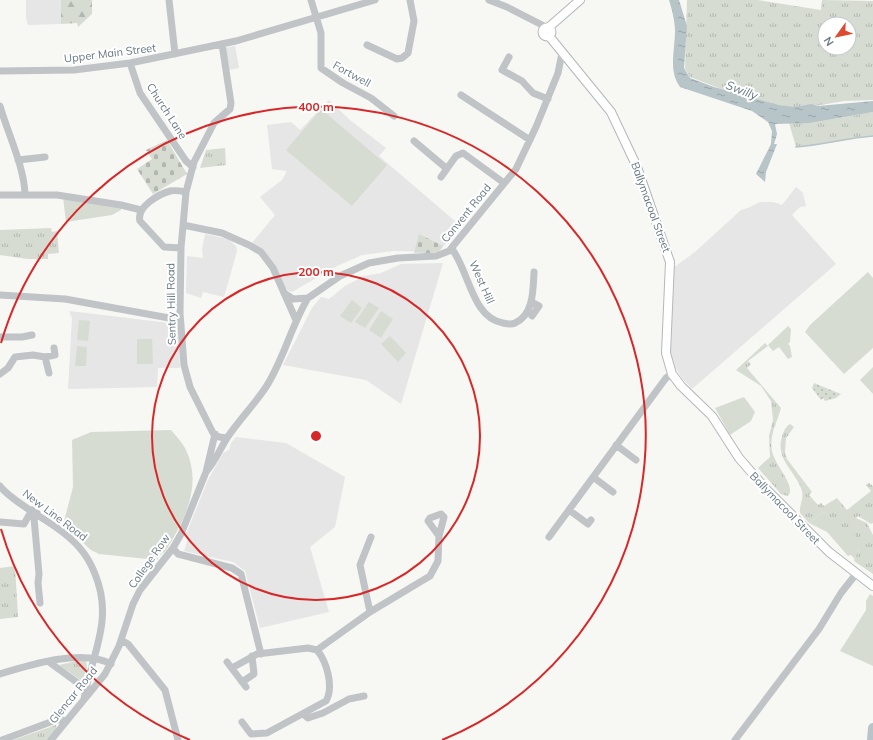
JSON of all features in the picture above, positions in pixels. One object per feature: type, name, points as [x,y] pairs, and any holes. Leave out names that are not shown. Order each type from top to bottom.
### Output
[{"type":"main road","points":[[548,30],[580,0]]},
{"type":"main road","name":"Ballymacool Street","points":[[548,30],[562,53],[606,105],[617,122],[637,167],[667,253],[670,270],[666,353],[672,374],[681,386],[712,416],[739,458],[754,476],[816,541],[873,586]]},
{"type":"street","points":[[169,0],[175,54]]},
{"type":"street","points":[[311,0],[315,18]]},
{"type":"street","name":"Upper Main Street","points":[[0,71],[74,70],[130,63],[276,31],[375,0]]},
{"type":"street","points":[[367,46],[397,59],[402,58],[408,53],[414,21],[410,0]]},
{"type":"street","points":[[488,0],[507,7],[548,30]]},
{"type":"street","name":"Fortwell","points":[[315,18],[322,37],[321,68],[343,83],[371,98],[394,116]]},
{"type":"street","name":"Sentry Hill Road","points":[[215,434],[186,378],[180,320],[181,248],[186,192],[193,167],[209,131],[217,119],[230,109],[231,103],[222,44]]},
{"type":"street","name":"Convent Road","points":[[308,298],[340,276],[369,263],[398,258],[436,256],[446,254],[452,249],[516,169],[548,99],[558,73],[562,53]]},
{"type":"street","points":[[509,57],[502,70],[522,81],[533,93],[548,99]]},
{"type":"street","name":"Church Lane","points":[[130,63],[136,84],[146,101],[186,161],[193,167]]},
{"type":"street","points":[[558,73],[570,63]]},
{"type":"street","points":[[461,95],[530,140]]},
{"type":"street","points":[[0,106],[18,160],[25,194]]},
{"type":"street","points":[[414,141],[446,168]]},
{"type":"street","points":[[441,177],[456,156],[463,153],[504,184]]},
{"type":"street","points":[[18,160],[45,156]]},
{"type":"street","points":[[0,195],[52,194],[72,196],[141,210],[168,192],[186,192]]},
{"type":"street","points":[[141,210],[140,221],[164,246],[181,248]]},
{"type":"street","points":[[183,225],[222,233],[261,252],[273,268],[296,320]]},
{"type":"street","name":"West Hill","points":[[452,249],[459,260],[480,309],[489,318],[496,322],[514,324],[521,320],[531,302],[534,272]]},
{"type":"street","points":[[284,293],[293,299],[308,298]]},
{"type":"street","points":[[0,295],[65,299],[180,320]]},
{"type":"street","name":"College Row","points":[[206,472],[215,460],[227,438],[266,386],[284,352],[296,320],[308,298]]},
{"type":"street","name":"West Hill","points":[[531,302],[539,306],[532,316]]},
{"type":"street","points":[[0,337],[22,337],[32,334]]},
{"type":"street","points":[[0,374],[8,368],[12,360],[18,356],[45,357],[55,355],[54,348]]},
{"type":"street","points":[[45,357],[49,372]]},
{"type":"street","points":[[549,537],[666,378],[672,374]]},
{"type":"street","points":[[215,434],[227,438]]},
{"type":"street","name":"College Row","points":[[111,664],[121,640],[129,614],[140,590],[173,548],[181,534],[206,472],[215,434]]},
{"type":"street","points":[[616,445],[636,460]]},
{"type":"street","points":[[593,477],[613,492]]},
{"type":"street","name":"New Line Road","points":[[1,491],[34,512],[77,543],[92,565],[102,591],[104,603],[102,628],[88,681],[84,687],[84,699]]},
{"type":"street","points":[[569,510],[588,524],[591,520]]},
{"type":"street","points":[[0,522],[24,524],[34,512]]},
{"type":"street","points":[[34,512],[40,603]]},
{"type":"street","points":[[317,650],[370,612],[430,576],[438,561],[439,536]]},
{"type":"street","points":[[370,612],[360,565],[371,537]]},
{"type":"street","points":[[173,548],[181,555],[232,568],[241,574],[261,654]]},
{"type":"street","points":[[735,740],[786,675],[856,574]]},
{"type":"street","points":[[121,640],[128,644],[165,690],[178,740]]},
{"type":"street","points":[[242,722],[250,734],[264,734],[326,701],[329,694],[325,663],[317,650],[308,648],[261,654],[252,656],[230,665],[244,684],[254,674],[252,656]]},
{"type":"street","points":[[0,674],[49,662],[94,658],[111,664]]},
{"type":"street","points":[[49,662],[84,687]]},
{"type":"street","name":"Glencar Road","points":[[51,740],[97,685],[111,664]]},
{"type":"street","points":[[88,681],[97,685]]},
{"type":"street","points":[[303,714],[308,718],[314,717],[349,699],[364,696]]},
{"type":"street","points":[[2,740],[56,720],[66,722]]},
{"type":"shaded area","points":[[26,0],[61,0],[61,24],[28,25],[26,18]]},
{"type":"shaded area","points":[[235,46],[239,68],[229,70],[225,48]]},
{"type":"shaded area","points":[[329,100],[350,120],[386,148],[379,156],[462,227],[438,252],[393,251],[362,255],[337,266],[292,292],[287,290],[251,244],[275,215],[260,197],[282,180],[287,171],[272,169],[267,125],[291,122],[300,130]]},
{"type":"shaded area","points":[[796,187],[803,193],[806,206],[800,207],[792,215],[836,264],[692,389],[675,367],[671,353],[673,268],[695,252],[741,210],[760,202],[773,202],[782,205]]},
{"type":"shaded area","points":[[205,234],[228,239],[236,246],[237,251],[224,297],[203,292],[201,298],[186,293],[187,256],[203,258],[202,250]]},
{"type":"shaded area","points":[[443,263],[401,404],[366,380],[283,365],[312,308],[321,297],[329,299],[345,286],[364,276],[381,273],[401,264]]},
{"type":"shaded area","points":[[69,311],[169,323],[178,327],[180,368],[158,368],[157,387],[68,389],[72,318]]},
{"type":"shaded area","points":[[236,437],[286,443],[345,477],[335,527],[310,547],[329,612],[260,628],[245,571],[233,562],[184,551],[188,539],[186,534],[208,480],[223,453],[229,450],[231,443]]},
{"type":"green space","points":[[61,0],[92,0],[92,14],[78,27],[77,23],[61,24]]},
{"type":"green space","points":[[687,0],[758,0],[821,10],[822,0],[873,1],[873,100],[844,101],[803,108],[781,108],[758,103],[690,77],[685,69]]},
{"type":"green space","points":[[321,109],[387,165],[352,206],[286,150]]},
{"type":"green space","points":[[873,112],[873,136],[815,145],[796,147],[789,123],[810,123]]},
{"type":"green space","points":[[167,140],[187,174],[153,194],[137,169],[152,159],[146,150]]},
{"type":"green space","points":[[225,148],[226,165],[200,168],[206,150]]},
{"type":"green space","points":[[63,197],[121,207],[121,210],[112,215],[66,222]]},
{"type":"green space","points":[[51,228],[52,232],[57,231],[59,253],[48,254],[48,259],[28,259],[0,255],[0,230]]},
{"type":"green space","points":[[419,234],[443,246],[438,251],[430,253],[414,253]]},
{"type":"green space","points":[[868,272],[873,278],[873,348],[844,374],[805,332],[810,325]]},
{"type":"green space","points":[[352,300],[362,308],[351,323],[340,316]]},
{"type":"green space","points":[[369,302],[379,308],[365,328],[355,322]]},
{"type":"green space","points":[[381,311],[393,319],[381,338],[369,330]]},
{"type":"green space","points":[[79,320],[90,321],[88,341],[77,340]]},
{"type":"green space","points":[[788,326],[791,329],[790,342],[788,344],[790,346],[792,357],[788,359],[779,347],[773,351],[768,345]]},
{"type":"green space","points":[[390,336],[406,353],[398,362],[381,344]]},
{"type":"green space","points":[[137,339],[152,339],[153,364],[137,364]]},
{"type":"green space","points":[[765,343],[768,346],[748,361],[751,364],[747,368],[781,408],[772,434],[771,445],[776,462],[786,478],[790,488],[790,493],[787,496],[781,494],[758,468],[770,457],[769,436],[773,420],[771,401],[761,386],[736,370]]},
{"type":"green space","points":[[77,346],[87,347],[86,366],[75,366]]},
{"type":"green space","points":[[873,367],[873,394],[860,380]]},
{"type":"green space","points":[[814,383],[841,394],[836,398],[825,401],[823,398],[821,400],[812,388]]},
{"type":"green space","points":[[744,397],[755,412],[751,421],[730,435],[715,408]]},
{"type":"green space","points":[[790,424],[794,427],[786,438],[785,453],[787,459],[812,492],[809,495],[818,505],[821,503],[824,506],[837,498],[847,510],[871,491],[866,485],[869,483],[873,486],[873,523],[871,524],[858,516],[856,518],[867,523],[873,535],[873,574],[854,561],[859,547],[824,512],[809,523],[800,513],[802,491],[781,452],[782,435]]},
{"type":"green space","points":[[171,430],[186,450],[191,463],[193,477],[189,503],[179,528],[165,552],[161,554],[157,560],[99,554],[91,550],[63,525],[73,487],[72,440],[91,432]]},
{"type":"green space","points":[[824,512],[841,528],[849,527],[856,537],[859,547],[854,561],[854,558],[851,555],[848,556],[827,532],[809,523]]},
{"type":"green space","points":[[15,566],[18,617],[0,619],[0,568]]},
{"type":"green space","points":[[870,594],[873,596],[873,666],[840,651],[866,610],[866,601]]},
{"type":"green space","points":[[86,659],[87,668],[82,681],[59,665]]},
{"type":"green space","points":[[56,725],[57,730],[49,740],[13,740]]},
{"type":"water","points":[[669,0],[679,0],[687,26],[684,68],[690,78],[714,87],[778,105],[795,107],[811,104],[818,106],[873,101],[873,112],[810,123],[775,124],[777,134],[774,144],[777,144],[766,172],[765,182],[756,174],[771,144],[772,131],[768,122],[752,111],[680,87],[676,81],[673,67],[675,27]]},
{"type":"waterway","points":[[796,147],[873,136]]},
{"type":"waterway","points":[[872,740],[873,728]]},
{"type":"water label","name":"Swilly","points":[[742,90]]}]
